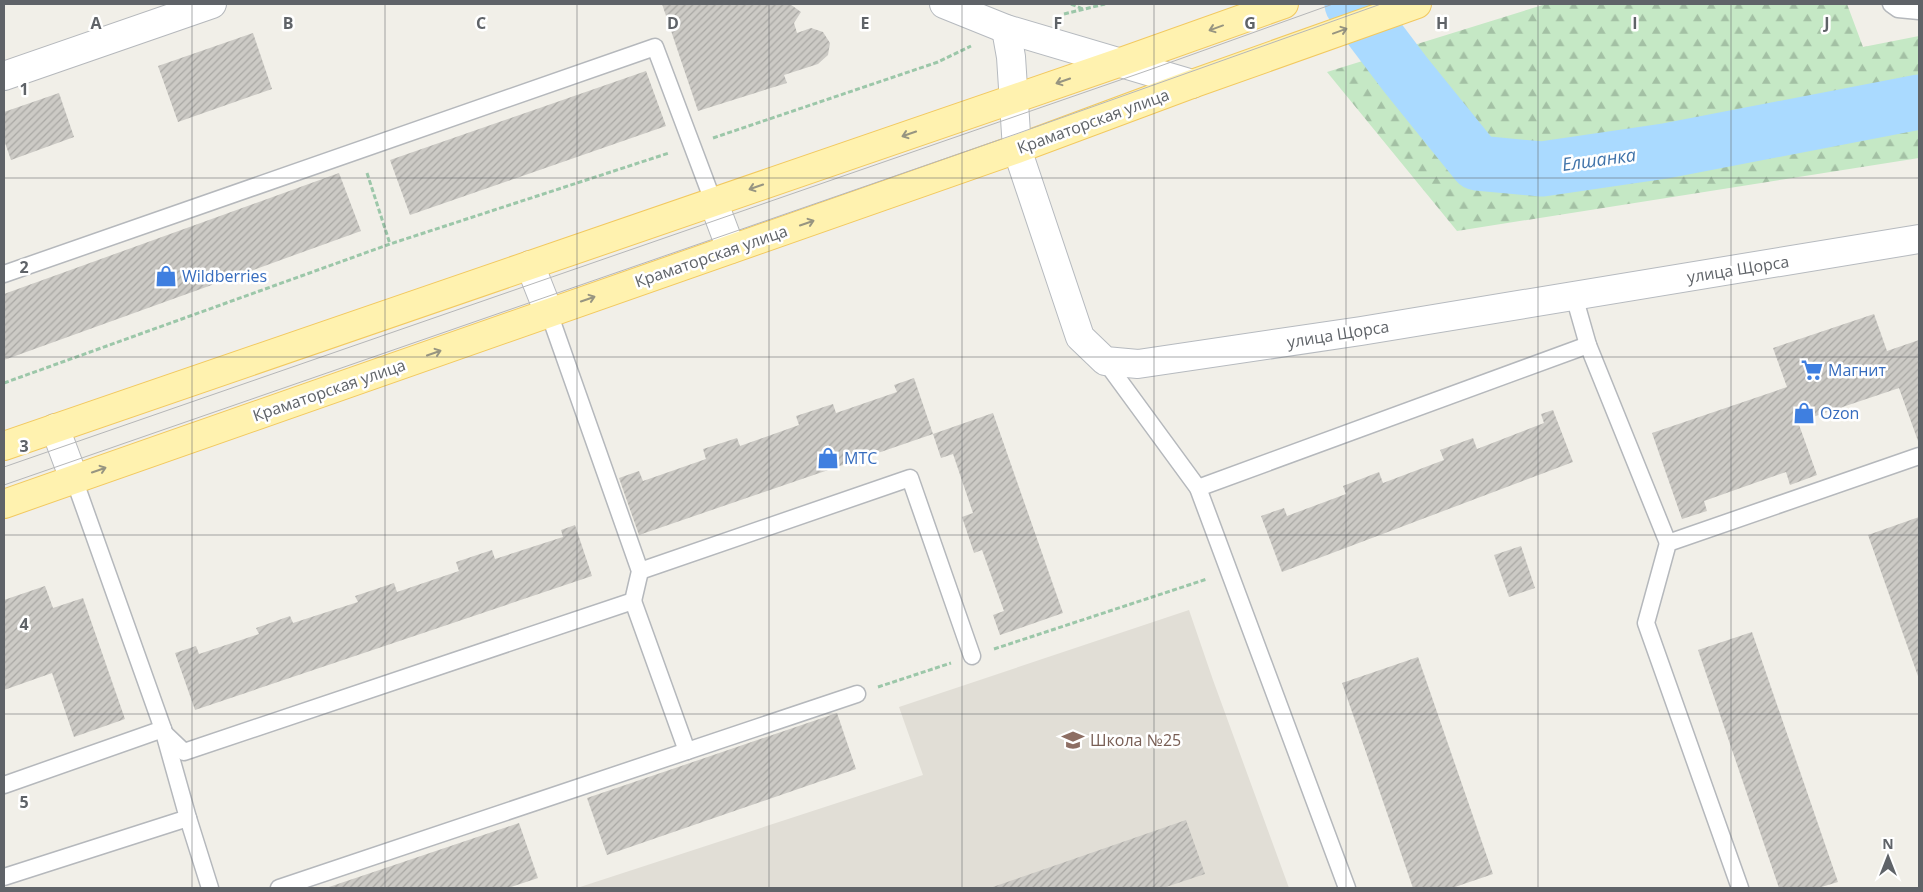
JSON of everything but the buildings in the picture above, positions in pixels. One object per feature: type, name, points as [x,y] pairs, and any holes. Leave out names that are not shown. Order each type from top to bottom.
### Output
[{"type":"main road","name":"Краматорская улица","points":[[4,504],[1017,149],[1417,4]]},
{"type":"main road","points":[[4,446],[1281,5]]},
{"type":"street","points":[[4,76],[212,4]]},
{"type":"street","points":[[944,4],[1006,29],[1192,84]]},
{"type":"street","points":[[1006,29],[1011,56],[1017,149],[1080,337],[1105,361]]},
{"type":"street","points":[[713,202],[731,249]]},
{"type":"street","name":"улица Щорса","points":[[1105,361],[1138,364],[1370,329],[1919,239]]},
{"type":"street","points":[[530,265],[549,313]]},
{"type":"street","points":[[55,428],[74,479]]},
{"type":"lane","points":[[1890,4],[1898,9],[1919,12]]},
{"type":"lane","points":[[4,274],[655,47],[713,202]]},
{"type":"lane","points":[[1574,296],[1588,345],[1668,543],[1646,623],[1740,888]]},
{"type":"lane","points":[[549,313],[640,571],[633,601],[687,751]]},
{"type":"lane","points":[[1198,488],[1588,345]]},
{"type":"lane","points":[[1105,361],[1198,488],[1347,888]]},
{"type":"lane","points":[[1668,543],[1919,456]]},
{"type":"lane","points":[[640,571],[910,478],[972,656]]},
{"type":"lane","points":[[74,479],[163,731],[210,888]]},
{"type":"lane","points":[[163,731],[184,752],[633,601]]},
{"type":"lane","points":[[279,888],[858,694]]},
{"type":"lane","points":[[4,785],[163,731]]},
{"type":"lane","points":[[4,877],[188,818]]},
{"type":"path","points":[[1071,4],[1084,9]]},
{"type":"path","points":[[1058,16],[1105,4]]},
{"type":"path","points":[[4,382],[390,244],[938,62],[1006,29]]},
{"type":"path","points":[[360,149],[390,244]]},
{"type":"path","points":[[858,694],[1229,572]]},
{"type":"shaded area","name":"Школа №25","points":[[1189,610],[1289,888],[577,888],[923,775],[899,707]]},
{"type":"green space","points":[[1546,4],[1847,4],[1863,47],[1919,36],[1919,158],[1457,231],[1327,72]]},
{"type":"waterway","name":"Елшанка","points":[[1352,4],[1405,74],[1477,163],[1542,169],[1665,151],[1919,102]]},
{"type":"tram line","points":[[4,467],[1149,70],[1333,4]]},
{"type":"tram line","points":[[4,485],[1016,134],[1381,4]]},
{"type":"place","name":"Wildberries","points":[[166,276]]},
{"type":"place","name":"Магнит","points":[[1812,370]]},
{"type":"place","name":"Ozon","points":[[1804,413]]},
{"type":"place","name":"МТС","points":[[828,458]]},
{"type":"place","name":"Школа №25","points":[[1073,740]]}]
